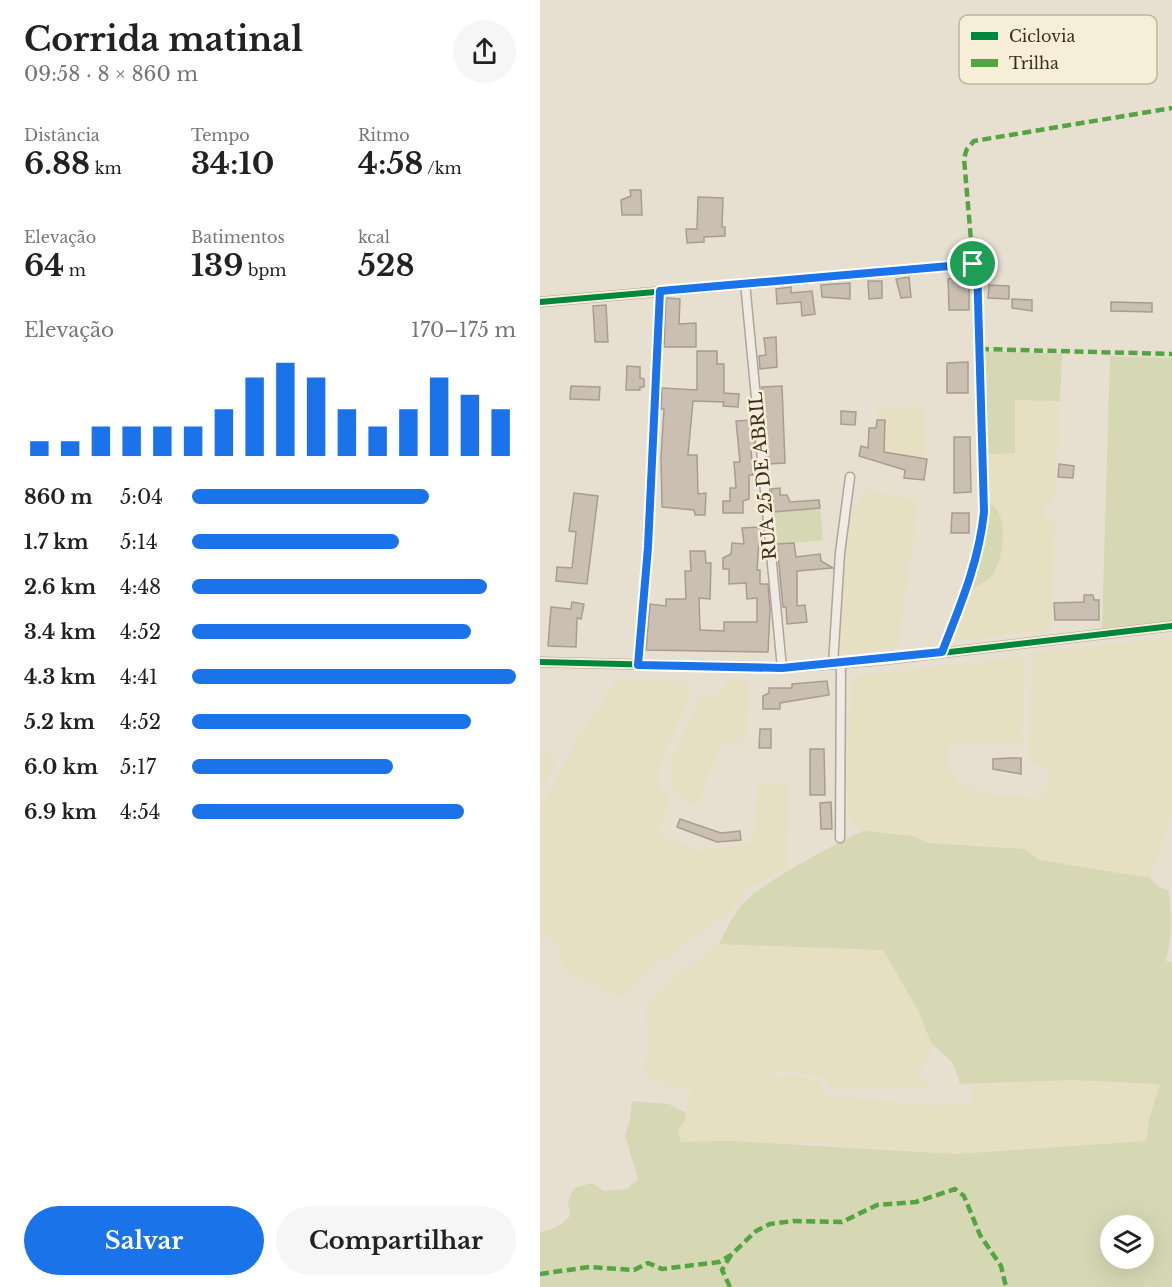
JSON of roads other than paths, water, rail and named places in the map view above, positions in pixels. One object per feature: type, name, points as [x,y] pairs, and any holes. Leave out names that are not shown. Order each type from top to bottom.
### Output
[{"type":"street","points":[[540,302],[977,264],[984,512],[981,541],[972,573],[942,652]]},
{"type":"street","name":"RUA 25 DE ABRIL","points":[[745,283],[782,668]]},
{"type":"street","points":[[638,665],[648,547],[660,291]]},
{"type":"street","points":[[840,838],[837,664],[840,553],[850,477]]},
{"type":"street","points":[[540,662],[782,668],[837,664],[1172,626]]}]
